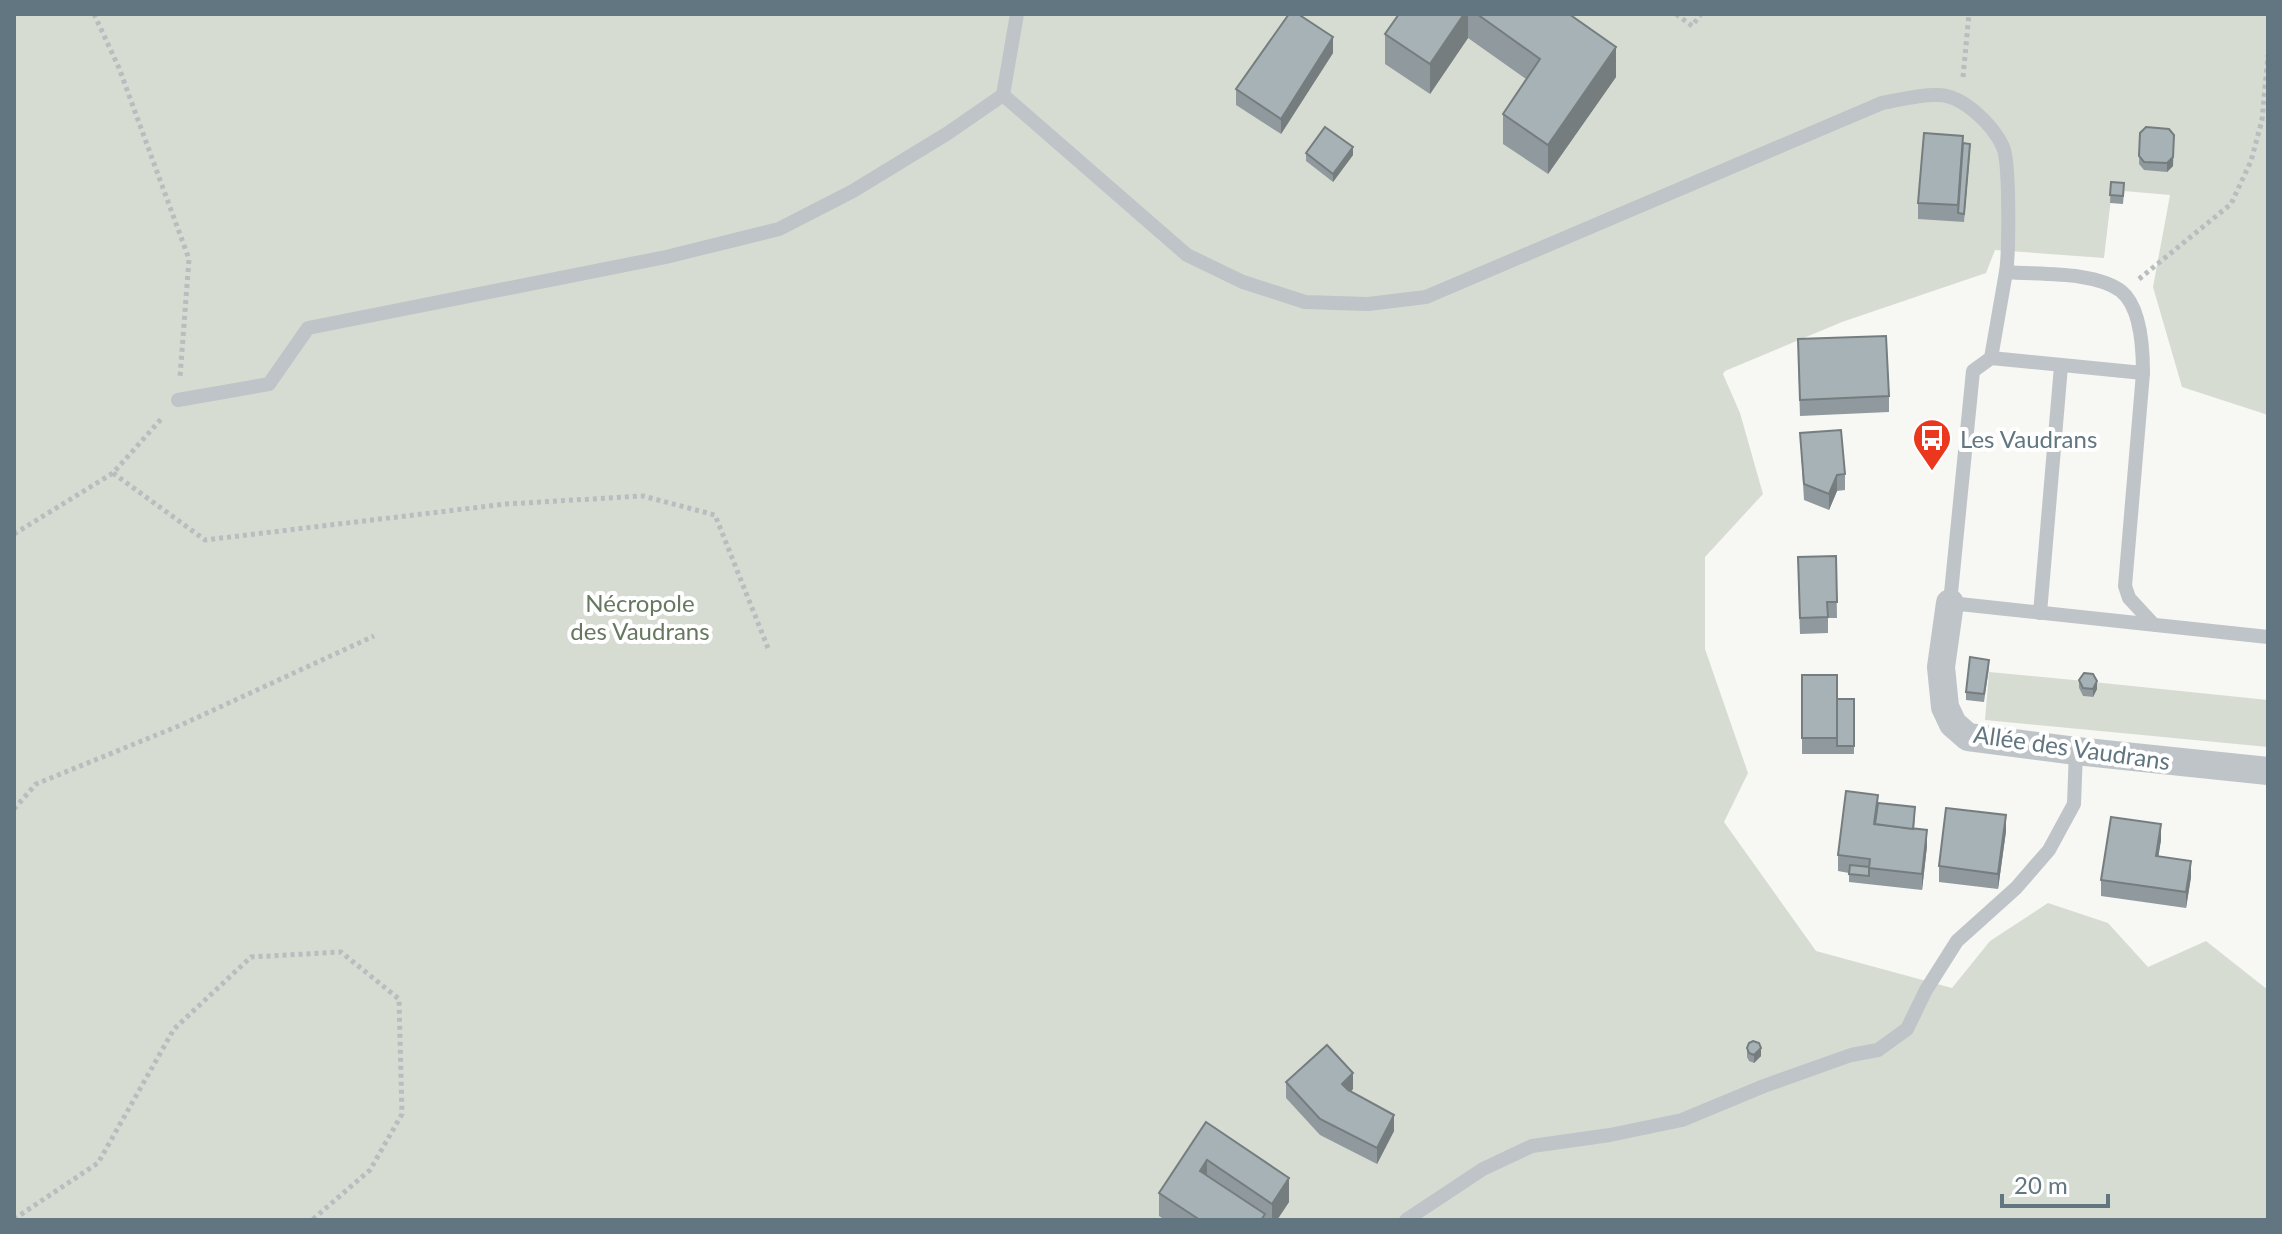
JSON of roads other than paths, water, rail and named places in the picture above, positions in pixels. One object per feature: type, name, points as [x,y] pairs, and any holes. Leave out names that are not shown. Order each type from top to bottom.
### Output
[{"type":"street","name":"Allée des Vaudrans","points":[[1950,603],[1941,667],[1945,707],[1953,724],[1968,737],[2268,771]]},
{"type":"lane","points":[[178,400],[269,384],[308,328],[666,257],[779,229],[853,191],[1003,95],[1017,14]]},
{"type":"lane","points":[[1003,95],[1187,255],[1243,282],[1305,302],[1368,304],[1426,297],[1882,103],[1939,94],[1961,100],[1982,118],[2004,149],[2009,250],[1991,358]]},
{"type":"lane","points":[[2006,272],[2091,278],[2122,292],[2135,316],[2143,344],[2143,373],[2125,586],[2129,598],[2154,625]]},
{"type":"lane","points":[[2143,373],[1991,358],[1973,371],[1950,603],[2268,637]]},
{"type":"lane","points":[[2040,613],[2061,366]]},
{"type":"lane","points":[[1406,1220],[1483,1169],[1532,1146],[1610,1135],[1682,1120],[1836,1060],[1878,1050],[1907,1029],[1926,990],[1957,941],[2016,888],[2049,850],[2074,804],[2076,751]]},
{"type":"place","name":"Les Vaudrans","points":[[1932,472]]},
{"type":"park label","name":"Nécropole des Vaudrans","points":[[640,616]]}]
